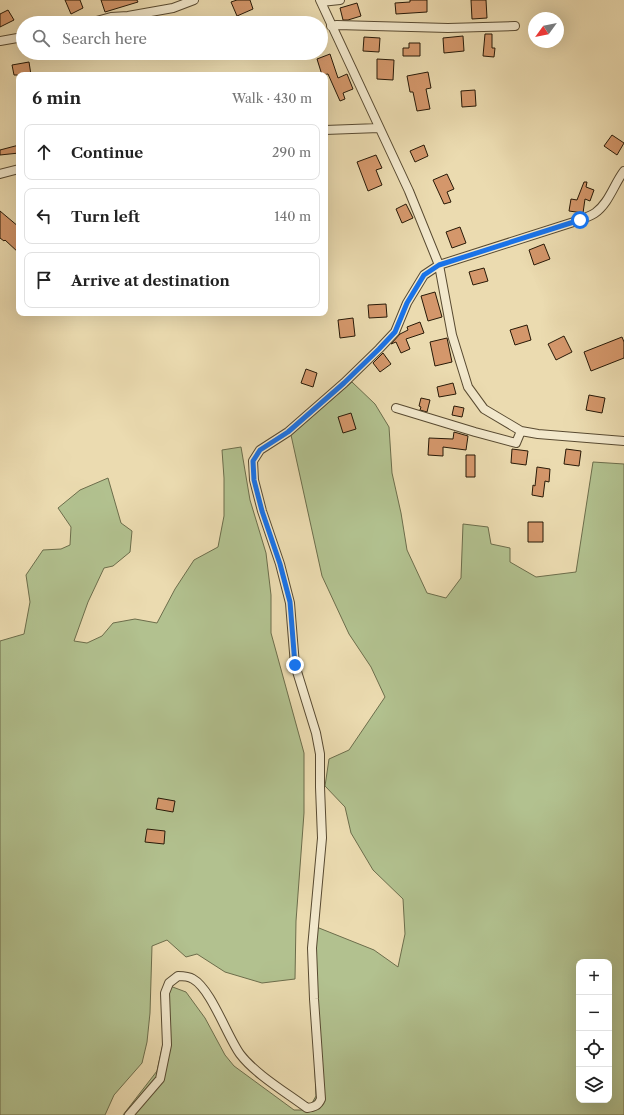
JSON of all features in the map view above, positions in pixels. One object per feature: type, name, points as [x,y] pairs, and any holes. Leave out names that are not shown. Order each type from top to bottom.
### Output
[{"type":"street","points":[[128,16],[172,8],[194,0]]},
{"type":"street","points":[[327,16],[320,1],[340,0]]},
{"type":"street","points":[[328,19],[409,191],[439,265],[452,335],[468,387],[484,409],[521,431],[538,434],[624,441]]},
{"type":"street","points":[[331,26],[376,25],[448,28],[515,26]]},
{"type":"street","points":[[0,41],[16,38]]},
{"type":"street","points":[[328,130],[379,128]]},
{"type":"street","points":[[0,174],[16,170]]},
{"type":"street","points":[[129,1115],[160,1079],[167,1045],[165,993],[169,983],[178,976],[193,979],[205,991],[240,1053],[250,1066],[307,1108],[313,1108],[318,1105],[321,1099],[312,948],[322,838],[320,754],[316,734],[295,665],[290,602],[280,564],[262,511],[254,480],[253,461],[260,450],[288,432],[344,383],[395,332],[407,303],[424,275],[439,265],[580,220],[596,212],[609,196],[624,171]]},
{"type":"street","points":[[396,408],[516,443],[521,431]]},
{"type":"green space","points":[[352,382],[375,404],[389,427],[392,473],[407,550],[427,593],[446,598],[461,578],[463,524],[488,527],[491,544],[510,548],[510,562],[536,577],[576,572],[593,462],[624,464],[624,1115],[123,1115],[157,1071],[163,1044],[162,1013],[170,986],[186,992],[205,1018],[225,1055],[234,1066],[294,1110],[308,1110],[316,1096],[311,970],[314,926],[374,950],[398,967],[405,934],[403,899],[373,870],[351,833],[345,807],[325,786],[329,759],[349,750],[385,697],[371,667],[349,634],[322,576],[291,435]]},
{"type":"green space","points":[[241,447],[250,500],[266,553],[271,595],[271,633],[304,753],[304,813],[296,921],[295,979],[262,983],[225,972],[197,954],[186,957],[167,940],[152,946],[150,1013],[147,1042],[142,1063],[114,1095],[105,1115],[0,1115],[0,641],[24,634],[30,602],[26,575],[43,550],[61,549],[70,545],[71,527],[58,508],[80,490],[108,478],[121,523],[132,531],[130,552],[113,566],[104,568],[88,602],[74,641],[87,643],[102,636],[113,623],[135,619],[157,623],[175,589],[194,560],[218,547],[224,516],[222,450]]},
{"type":"building","points":[[65,0],[80,0],[83,8],[71,14]]},
{"type":"building","points":[[101,0],[137,0],[138,2],[105,12]]},
{"type":"building","points":[[237,0],[250,0],[253,9],[237,16],[231,2]]},
{"type":"building","points":[[410,0],[427,0],[427,12],[396,14],[395,3],[410,2]]},
{"type":"building","points":[[471,0],[486,0],[487,18],[472,19]]},
{"type":"building","points":[[357,3],[361,16],[343,20],[340,8]]},
{"type":"building","points":[[8,10],[14,20],[0,27],[0,14]]},
{"type":"building","points":[[485,34],[492,34],[492,48],[495,48],[494,57],[483,56]]},
{"type":"building","points":[[463,36],[464,51],[444,53],[443,38]]},
{"type":"building","points":[[364,37],[380,38],[379,52],[363,51]]},
{"type":"building","points":[[409,43],[420,43],[420,56],[403,56],[403,48],[409,48]]},
{"type":"building","points":[[330,54],[338,78],[347,74],[353,89],[343,93],[345,99],[340,101],[328,72],[321,72],[317,60],[328,60],[328,55]]},
{"type":"building","points":[[377,59],[394,60],[393,80],[377,79]]},
{"type":"building","points":[[29,62],[31,72],[16,72],[16,75],[14,75],[12,65]]},
{"type":"building","points":[[428,72],[431,88],[426,89],[430,109],[417,111],[413,92],[410,92],[407,76]]},
{"type":"building","points":[[475,90],[476,106],[462,107],[461,91]]},
{"type":"building","points":[[612,135],[624,143],[617,155],[604,146]]},
{"type":"building","points":[[424,145],[428,156],[415,162],[410,151]]},
{"type":"building","points":[[16,146],[16,153],[0,155],[0,150]]},
{"type":"building","points":[[376,155],[382,168],[376,170],[382,185],[368,191],[357,162]]},
{"type":"building","points":[[447,174],[454,189],[447,192],[451,202],[444,204],[433,180]]},
{"type":"building","points":[[584,182],[587,182],[586,187],[594,190],[590,201],[585,199],[583,213],[569,211],[571,199],[577,200]]},
{"type":"building","points":[[406,204],[413,218],[402,223],[396,209]]},
{"type":"building","points":[[0,211],[16,224],[16,250],[5,240],[4,241],[0,238]]},
{"type":"building","points":[[460,227],[466,243],[452,248],[446,232]]},
{"type":"building","points":[[544,244],[550,259],[534,265],[529,250]]},
{"type":"building","points":[[484,268],[488,281],[473,285],[469,272]]},
{"type":"building","points":[[435,292],[442,317],[428,321],[421,296]]},
{"type":"building","points":[[386,304],[387,317],[369,318],[368,305]]},
{"type":"building","points":[[353,318],[355,336],[340,338],[338,320]]},
{"type":"building","points":[[420,322],[424,333],[406,339],[410,349],[401,353],[396,342],[391,344],[400,334],[408,330],[407,327]]},
{"type":"building","points":[[527,325],[531,340],[515,345],[510,330]]},
{"type":"building","points":[[564,336],[572,352],[556,360],[548,344]]},
{"type":"building","points":[[622,337],[624,342],[624,358],[591,371],[584,352]]},
{"type":"building","points":[[447,338],[452,362],[435,366],[430,342]]},
{"type":"building","points":[[383,353],[391,364],[380,372],[373,363]]},
{"type":"building","points":[[306,369],[317,373],[313,387],[301,383]]},
{"type":"building","points":[[453,383],[456,394],[439,397],[437,387]]},
{"type":"building","points":[[589,395],[605,398],[602,413],[586,410]]},
{"type":"building","points":[[421,398],[430,400],[427,412],[420,410],[421,407],[419,406]]},
{"type":"building","points":[[454,406],[464,408],[462,417],[452,415]]},
{"type":"building","points":[[351,413],[356,429],[343,433],[338,417]]},
{"type":"building","points":[[454,432],[468,436],[466,450],[443,447],[443,456],[428,455],[429,438],[453,439]]},
{"type":"building","points":[[512,449],[528,451],[526,465],[511,463]]},
{"type":"building","points":[[566,449],[581,451],[579,466],[564,464]]},
{"type":"building","points":[[466,455],[475,455],[475,477],[466,477]]},
{"type":"building","points":[[537,467],[550,469],[549,482],[545,481],[543,497],[532,495],[533,485],[535,486]]},
{"type":"building","points":[[528,522],[543,522],[543,542],[528,542]]},
{"type":"building","points":[[158,798],[175,801],[173,812],[156,809]]},
{"type":"building","points":[[147,829],[165,831],[164,844],[145,842]]},
{"type":"route","points":[[295,665],[290,602],[254,480],[253,461],[260,450],[288,432],[344,383],[395,332],[407,303],[426,273],[439,265],[580,220]]}]
